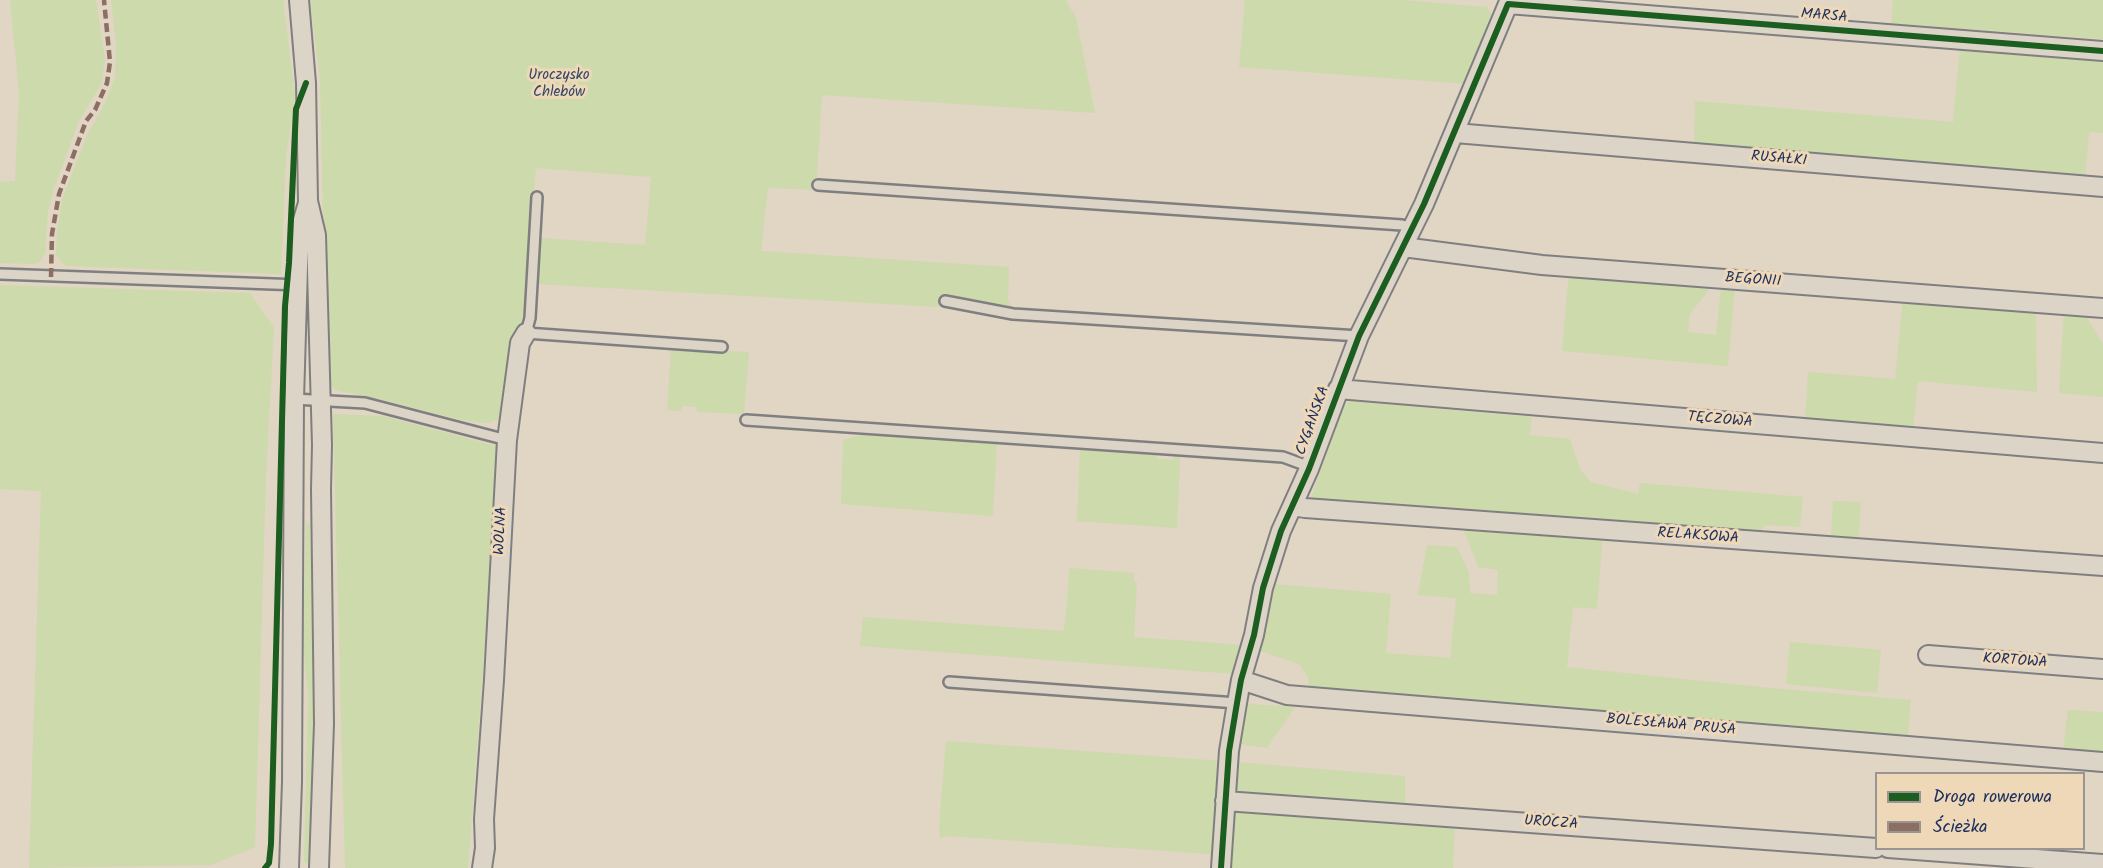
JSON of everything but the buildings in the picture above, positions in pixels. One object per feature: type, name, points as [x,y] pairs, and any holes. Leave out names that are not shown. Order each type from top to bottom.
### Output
[{"type":"street","points":[[299,0],[306,83],[308,201],[316,235],[322,445],[324,724],[320,868]]},
{"type":"street","name":"MARSA","points":[[1508,4],[2103,51]]},
{"type":"street","name":"CYGAŃSKA","points":[[1221,868],[1229,751],[1241,680],[1254,635],[1263,588],[1281,531],[1309,469],[1359,336],[1403,248],[1455,133],[1508,4]]},
{"type":"street","name":"RUSAŁKI","points":[[1455,133],[2103,187]]},
{"type":"street","points":[[289,868],[298,233],[308,201]]},
{"type":"street","name":"BEGONII","points":[[1403,248],[1542,265],[2103,308]]},
{"type":"street","name":"WOLNA","points":[[482,868],[485,848],[484,819],[507,440],[520,343],[526,333]]},
{"type":"street","name":"TĘCZOWA","points":[[1338,389],[2103,453]]},
{"type":"street","name":"RELAKSOWA","points":[[1293,506],[2103,566]]},
{"type":"street","name":"KORTOWA","points":[[1928,655],[2103,669]]},
{"type":"street","name":"BOLESŁAWA PRUSA","points":[[1241,680],[1287,695],[2103,762]]},
{"type":"street","name":"UROCZA","points":[[1225,801],[1875,848]]},
{"type":"street","points":[[1902,850],[2103,864]]},
{"type":"lane","points":[[818,185],[1402,225],[1412,228]]},
{"type":"lane","name":"WOLNA","points":[[526,333],[531,318],[537,197]]},
{"type":"lane","points":[[0,274],[317,286]]},
{"type":"lane","points":[[945,301],[1013,314],[1359,336]]},
{"type":"lane","points":[[526,333],[722,347]]},
{"type":"lane","points":[[294,399],[365,403],[507,440]]},
{"type":"lane","points":[[746,420],[1283,457],[1309,469]]},
{"type":"lane","points":[[949,682],[1237,703]]},
{"type":"green space","points":[[10,0],[96,0],[105,60],[101,85],[79,121],[53,191],[48,211],[45,253],[41,261],[34,264],[0,263],[0,182],[15,181],[19,93]]},
{"type":"green space","points":[[111,0],[283,0],[295,95],[286,158],[281,274],[66,266],[58,259],[56,254],[57,231],[62,200],[87,135],[105,103],[115,78],[116,43]]},
{"type":"green space","name":"Uroczysko Chlebów","points":[[310,0],[1065,0],[1076,17],[1095,113],[822,95],[816,190],[768,188],[761,251],[1009,267],[1008,300],[1012,309],[943,297],[938,307],[538,284],[541,238],[645,245],[651,177],[536,168],[529,241],[529,292],[521,320],[504,410],[498,420],[486,423],[461,420],[335,390],[331,384],[326,362],[320,78]]},
{"type":"green space","points":[[1245,0],[1403,0],[1487,7],[1494,17],[1467,84],[1239,67]]},
{"type":"green space","points":[[1893,0],[2103,0],[2103,39],[1891,24]]},
{"type":"green space","points":[[1960,47],[2103,58],[2103,133],[2089,132],[2085,180],[1694,147],[1695,101],[1953,122]]},
{"type":"green space","points":[[1569,270],[1705,282],[1710,288],[1690,314],[1688,332],[1716,335],[1721,288],[1726,283],[1735,284],[1728,366],[1562,351]]},
{"type":"green space","points":[[0,285],[250,293],[274,328],[266,476],[255,847],[211,865],[29,868],[41,491],[0,489]]},
{"type":"green space","points":[[1903,298],[2036,312],[2037,392],[1918,381],[1913,429],[1805,421],[1808,372],[1895,379]]},
{"type":"green space","points":[[2064,309],[2083,311],[2103,344],[2103,397],[2059,393]]},
{"type":"green space","points":[[671,348],[749,352],[744,414],[697,412],[696,407],[683,406],[680,411],[667,410]]},
{"type":"green space","points":[[1349,401],[1532,417],[1530,435],[1570,439],[1580,469],[1591,482],[1638,494],[1640,483],[1803,497],[1800,527],[1766,525],[1753,538],[1309,503],[1327,453],[1337,414]]},
{"type":"green space","points":[[333,414],[383,416],[500,447],[468,868],[345,868]]},
{"type":"green space","points":[[862,435],[997,441],[993,516],[841,504],[843,440]]},
{"type":"green space","points":[[1080,450],[1155,455],[1158,459],[1172,460],[1175,456],[1180,456],[1177,528],[1077,521]]},
{"type":"green space","points":[[1833,501],[1861,502],[1858,547],[1772,540],[1801,533],[1831,536]]},
{"type":"green space","points":[[306,522],[310,525],[314,713],[312,850],[308,864],[304,861],[308,697],[303,642]]},
{"type":"green space","points":[[1468,526],[1603,536],[1597,609],[1573,607],[1567,667],[1911,700],[1907,744],[1309,689],[1308,677],[1299,664],[1260,651],[1274,584],[1391,594],[1386,653],[1450,658],[1456,598],[1418,595],[1427,545],[1457,547],[1469,572],[1470,593],[1497,595],[1498,570],[1478,567],[1464,531]]},
{"type":"green space","points":[[1070,568],[1134,573],[1134,582],[1137,582],[1134,637],[1244,645],[1235,674],[860,646],[863,617],[1064,631]]},
{"type":"green space","points":[[1790,642],[1881,650],[1877,693],[1786,684]]},
{"type":"green space","points":[[1247,704],[1295,707],[1267,748],[1239,744]]},
{"type":"green space","points":[[2068,710],[2103,712],[2103,754],[2063,751]]},
{"type":"green space","points":[[946,741],[1222,761],[1214,859],[1209,854],[948,836],[940,838]]},
{"type":"green space","points":[[1236,762],[1405,776],[1405,809],[1234,797]]},
{"type":"green space","points":[[1239,808],[1455,822],[1453,868],[1231,868],[1234,813]]},
{"type":"marked path","points":[[51,277],[52,234],[59,194],[86,121],[95,110],[107,83],[110,62],[104,0]]},
{"type":"cycle path","points":[[1221,868],[1229,751],[1241,680],[1254,635],[1263,588],[1281,531],[1309,469],[1359,336],[1424,204],[1508,4],[2103,51]]},
{"type":"cycle path","points":[[265,868],[269,863],[271,844],[285,306],[296,109],[306,83]]}]
